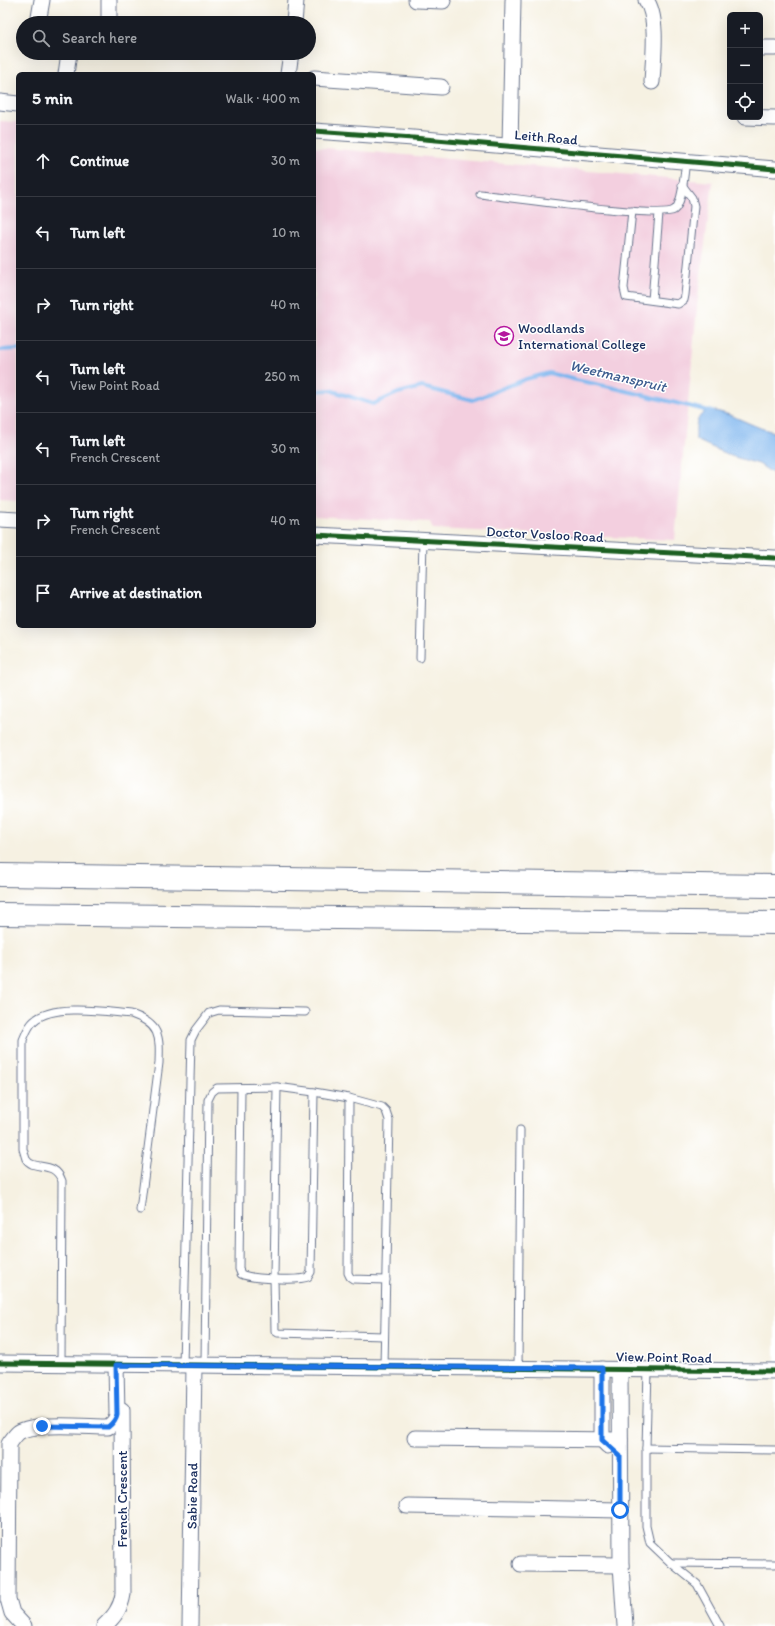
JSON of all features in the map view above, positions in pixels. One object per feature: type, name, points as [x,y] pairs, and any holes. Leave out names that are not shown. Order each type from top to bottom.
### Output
[{"type":"highway","points":[[0,875],[775,886]]},
{"type":"highway","points":[[0,914],[775,923]]},
{"type":"street","points":[[39,16],[42,0]]},
{"type":"street","points":[[109,0],[109,16]]},
{"type":"street","points":[[295,16],[296,0]]},
{"type":"street","points":[[416,0],[443,1]]},
{"type":"street","points":[[510,146],[513,0]]},
{"type":"street","points":[[646,0],[651,6],[653,15],[654,51],[652,82]]},
{"type":"street","points":[[763,48],[775,48]]},
{"type":"street","points":[[66,72],[68,60]]},
{"type":"street","points":[[288,72],[290,60]]},
{"type":"street","points":[[316,78],[441,87]]},
{"type":"street","points":[[0,102],[16,104]]},
{"type":"street","points":[[763,118],[775,118]]},
{"type":"street","name":"Leith Road","points":[[316,131],[775,169]]},
{"type":"street","points":[[0,519],[16,520]]},
{"type":"street","name":"Doctor Vosloo Road","points":[[316,535],[775,558]]},
{"type":"street","name":"View Point Road","points":[[0,1363],[775,1370]]},
{"type":"street","points":[[24,1626],[12,1613],[8,1599],[10,1444],[19,1432],[26,1428],[42,1426],[108,1427],[116,1420],[119,1365]]},
{"type":"street","name":"French Crescent","points":[[104,1626],[112,1620],[120,1608],[123,1594],[119,1365]]},
{"type":"street","name":"Sabie Road","points":[[190,1626],[194,1365]]},
{"type":"street","points":[[602,1368],[602,1440],[620,1456]]},
{"type":"street","points":[[620,1368],[621,1564],[625,1626]]},
{"type":"street","points":[[415,1438],[620,1440]]},
{"type":"street","points":[[407,1506],[620,1510]]},
{"type":"street","points":[[521,1564],[621,1564]]},
{"type":"lane","points":[[480,194],[632,211],[659,213],[673,211],[677,207],[686,161]]},
{"type":"lane","points":[[632,211],[624,293],[626,297],[678,304],[684,300],[685,295],[694,206],[692,198],[682,185]]},
{"type":"lane","points":[[652,300],[659,213]]},
{"type":"lane","points":[[420,658],[424,540]]},
{"type":"lane","points":[[60,1364],[62,1182],[59,1174],[50,1168],[32,1164],[26,1159],[24,1149],[24,1040],[26,1030],[34,1020],[47,1014],[62,1010],[131,1014],[142,1017],[158,1034],[160,1047],[159,1063],[140,1210]]},
{"type":"lane","points":[[194,1365],[191,1040],[196,1030],[209,1013],[219,1010],[305,1012]]},
{"type":"lane","points":[[194,1365],[208,1100],[212,1092],[217,1088],[277,1087],[349,1098],[382,1107],[386,1111],[389,1120],[384,1367]]},
{"type":"lane","points":[[277,1087],[273,1326],[275,1331],[278,1333],[384,1336]]},
{"type":"lane","points":[[241,1088],[240,1274],[246,1276],[303,1280],[308,1277],[311,1272],[314,1092]]},
{"type":"lane","points":[[349,1098],[348,1273],[353,1280],[386,1280]]},
{"type":"lane","points":[[518,1368],[520,1130]]},
{"type":"lane","points":[[648,1369],[646,1526],[650,1543],[657,1551],[697,1584],[720,1626]]},
{"type":"lane","points":[[646,1448],[775,1450]]},
{"type":"lane","points":[[671,1563],[775,1564]]},
{"type":"shaded area","points":[[0,121],[16,122],[16,501],[0,500]]},
{"type":"shaded area","name":"Woodlands International College","points":[[316,147],[713,182],[698,297],[675,540],[433,529],[430,522],[316,516]]},
{"type":"water","points":[[708,410],[717,411],[775,432],[775,475],[759,464],[731,456],[696,440],[696,426],[698,419]]},
{"type":"waterway","name":"Weetmanspruit","points":[[0,350],[16,349]]},
{"type":"waterway","name":"Weetmanspruit","points":[[316,391],[330,390],[373,404],[398,393],[422,387],[473,400],[526,379],[549,373],[713,412]]},
{"type":"cycle path","points":[[316,131],[775,169]]},
{"type":"cycle path","points":[[316,535],[775,558]]},
{"type":"cycle path","points":[[0,1363],[775,1371]]},
{"type":"place","name":"Woodlands International College","points":[[504,336]]},
{"type":"route","points":[[42,1426],[108,1427],[112,1424],[116,1420],[117,1414],[118,1393],[116,1365],[602,1368],[602,1440],[620,1456],[620,1510]]}]
